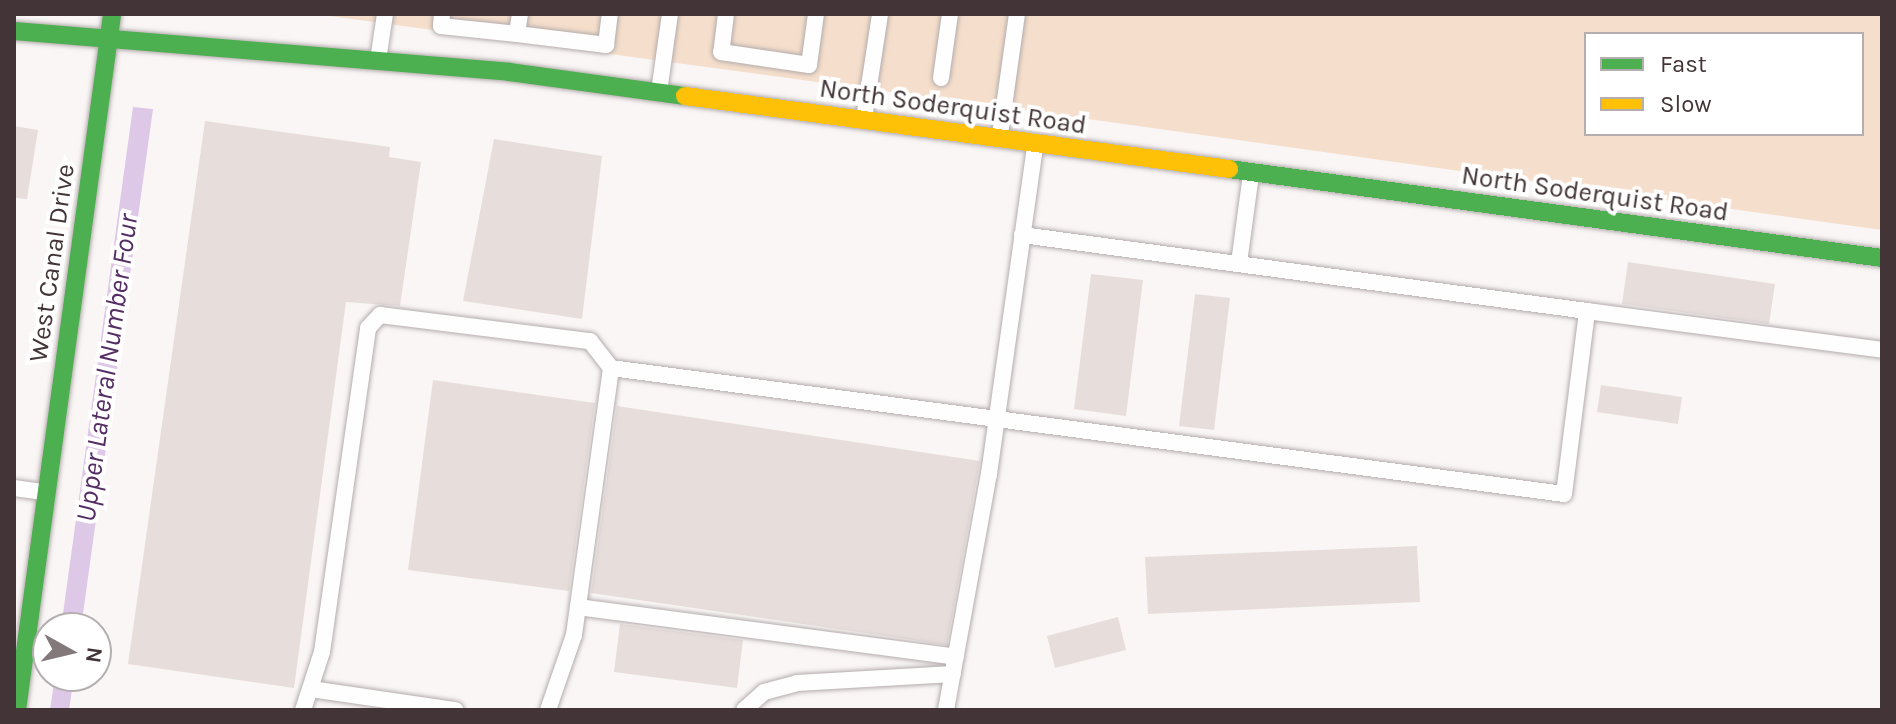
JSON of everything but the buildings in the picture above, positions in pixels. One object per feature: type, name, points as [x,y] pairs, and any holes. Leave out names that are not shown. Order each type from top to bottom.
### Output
[{"type":"street","name":"West Canal Drive","points":[[17,710],[112,14]]},
{"type":"street","name":"North Soderquist Road","points":[[14,31],[108,45],[377,62],[659,93],[1882,258]]},
{"type":"lane","points":[[377,62],[385,14]]},
{"type":"lane","points":[[442,14],[441,26],[606,45],[610,14]]},
{"type":"lane","points":[[517,34],[520,14]]},
{"type":"lane","points":[[659,93],[670,14]]},
{"type":"lane","points":[[726,14],[721,52],[809,65],[816,14]]},
{"type":"lane","points":[[864,121],[880,14]]},
{"type":"lane","points":[[941,78],[950,14]]},
{"type":"lane","points":[[1000,140],[1017,14]]},
{"type":"lane","points":[[946,710],[997,420],[1035,145]]},
{"type":"lane","points":[[1239,263],[1251,174]]},
{"type":"lane","points":[[1022,235],[1882,350]]},
{"type":"lane","points":[[303,710],[311,689],[368,328],[380,315],[590,341],[611,368],[1564,494],[1587,311]]},
{"type":"lane","points":[[548,710],[568,665],[611,368]]},
{"type":"lane","points":[[14,488],[47,493]]},
{"type":"lane","points":[[578,607],[956,657]]},
{"type":"lane","points":[[744,710],[764,692],[797,683],[953,674]]},
{"type":"lane","points":[[311,689],[455,710]]},
{"type":"shaded area","points":[[315,14],[1882,14],[1882,230],[1024,110]]},
{"type":"water","name":"Upper Lateral Number Four","points":[[133,107],[153,109],[83,612],[63,612]]},
{"type":"water","points":[[53,692],[72,692],[69,710],[50,710]]},
{"type":"traffic: fast","points":[[17,710],[112,15]]},
{"type":"traffic: fast","points":[[14,31],[509,72],[685,96]]},
{"type":"traffic: fast","points":[[1229,169],[1882,258]]},
{"type":"traffic: slow","points":[[685,96],[1229,169]]}]
